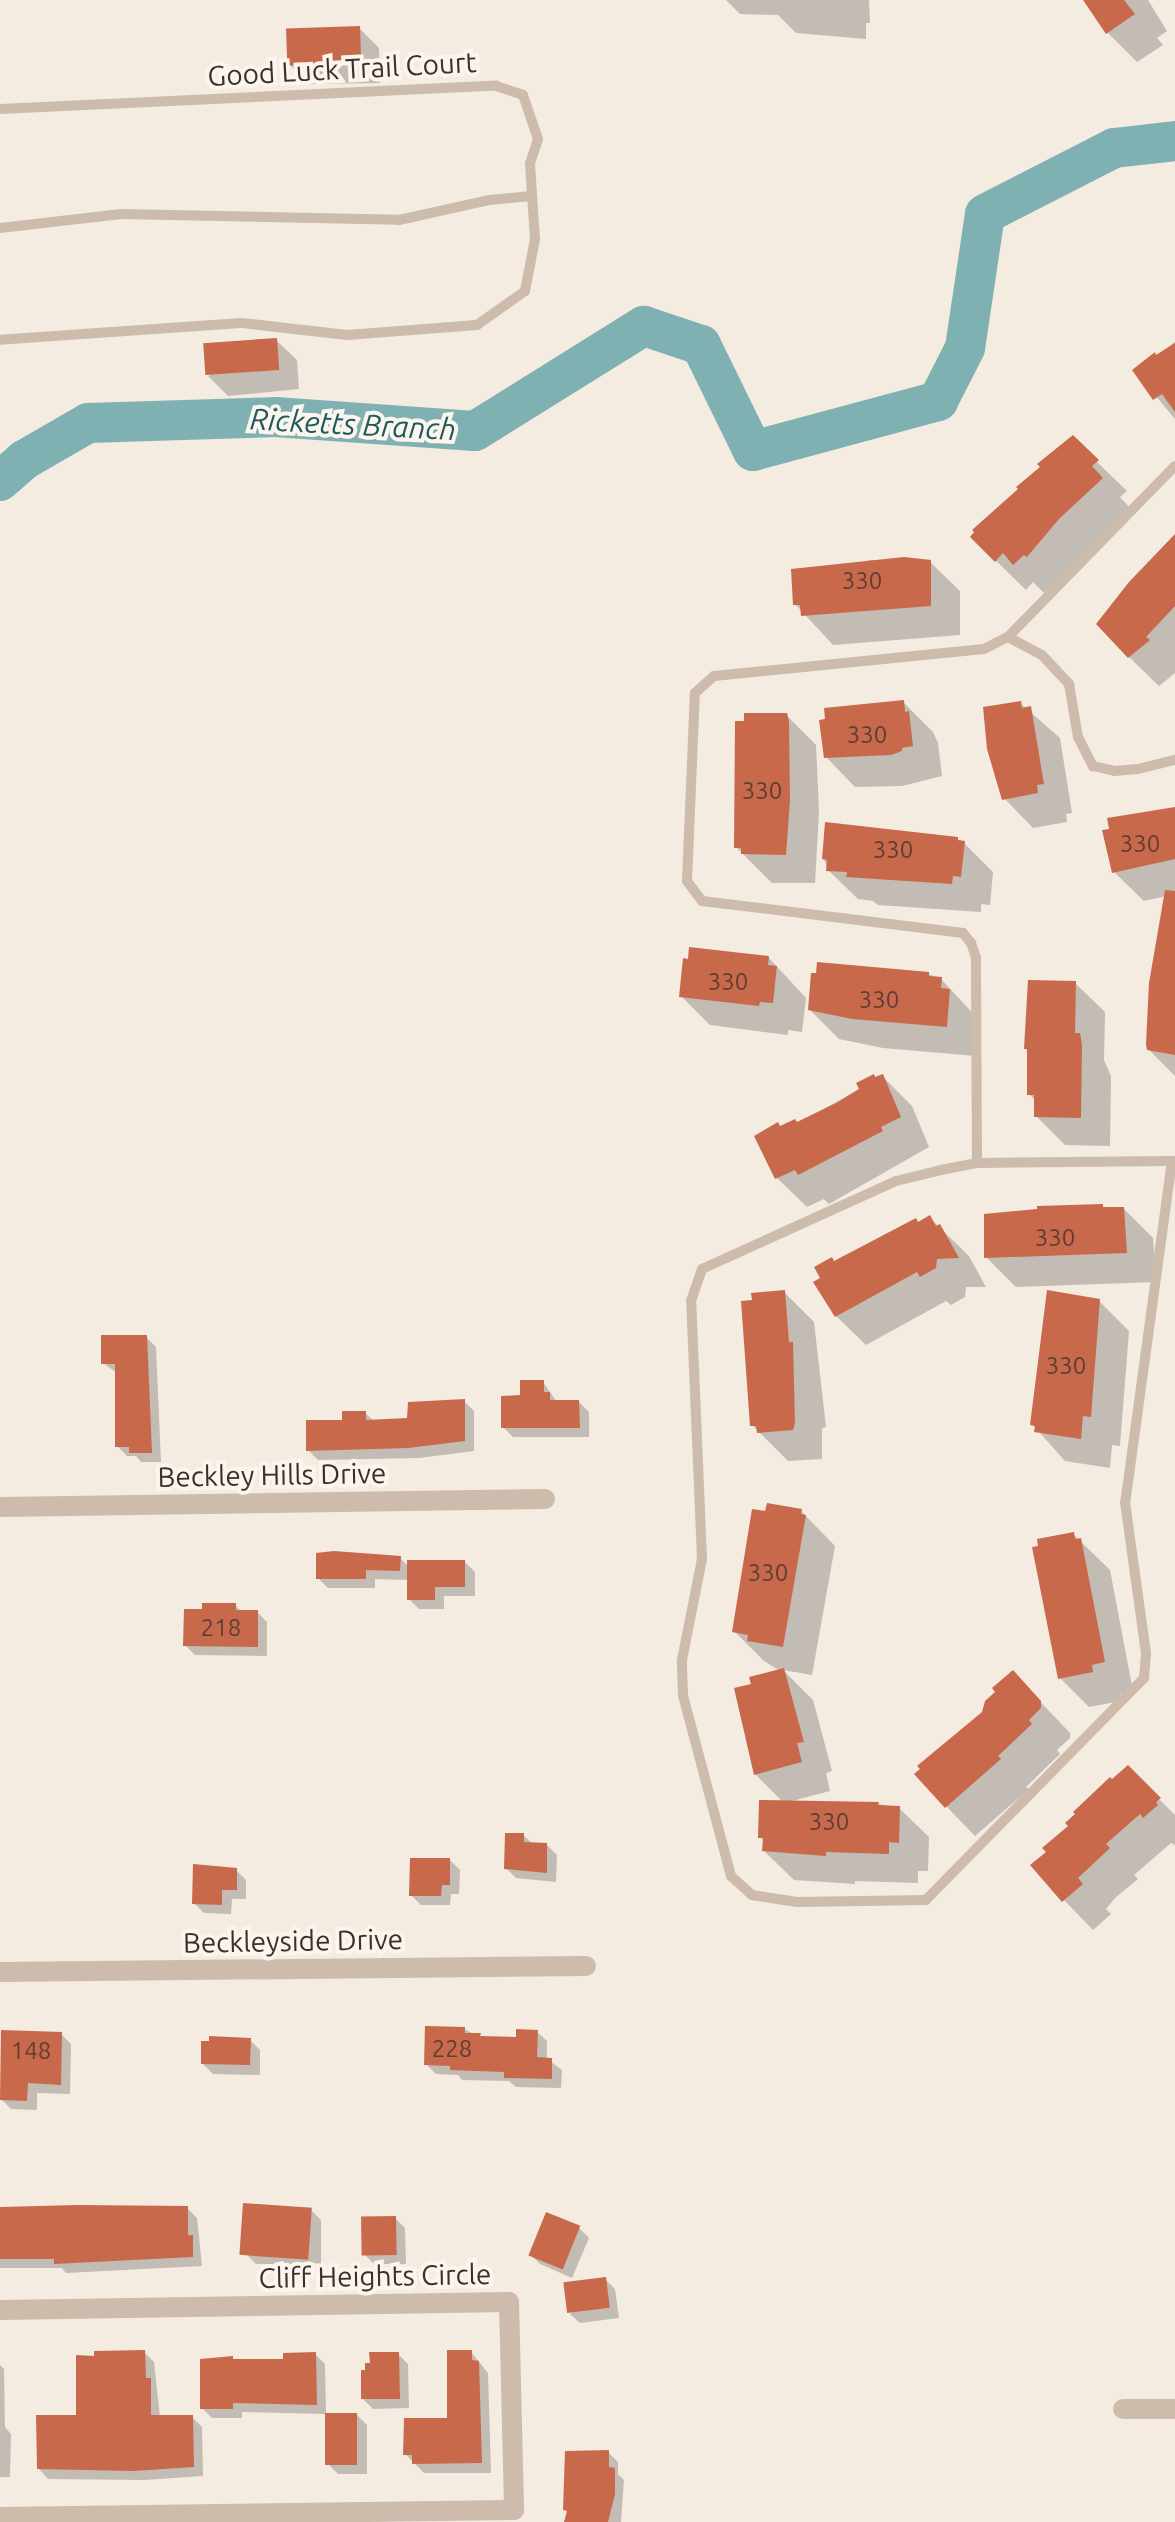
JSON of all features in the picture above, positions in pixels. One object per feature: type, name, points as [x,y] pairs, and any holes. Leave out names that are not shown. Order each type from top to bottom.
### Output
[{"type":"street","name":"Beckley Hills Drive","points":[[0,1507],[545,1499]]},
{"type":"street","name":"Beckleyside Drive","points":[[0,1972],[586,1966]]},
{"type":"street","name":"Cliff Heights Circle","points":[[0,2310],[509,2302],[514,2510],[0,2517]]},
{"type":"street","points":[[1123,2409],[1175,2409]]},
{"type":"lane","name":"Good Luck Trail Court","points":[[0,109],[496,86],[523,95],[538,139],[530,164],[535,239],[525,291],[477,325],[347,335],[241,323],[0,340]]},
{"type":"lane","points":[[0,228],[121,214],[399,220],[489,200],[532,196]]},
{"type":"lane","points":[[977,1163],[976,958],[971,943],[963,933],[702,901],[687,881],[695,693],[714,676],[984,649],[1008,637],[1175,466]]},
{"type":"lane","points":[[1008,637],[1042,655],[1069,684],[1078,737],[1093,766],[1114,771],[1175,760]]},
{"type":"lane","points":[[1173,1161],[1125,1502],[1146,1654],[1144,1678],[926,1900],[797,1902],[752,1895],[731,1876],[683,1695],[682,1660],[702,1559],[691,1301],[702,1269],[896,1181],[977,1163],[1173,1161]]},
{"type":"building","points":[[1083,0],[1124,0],[1135,14],[1106,34]]},
{"type":"building","points":[[360,26],[361,63],[287,66],[286,29]]},
{"type":"building","points":[[277,338],[279,370],[205,375],[203,343]]},
{"type":"building","points":[[1175,343],[1175,412],[1162,394],[1153,400],[1132,370],[1155,352],[1156,355]]},
{"type":"building","points":[[1073,435],[1099,460],[1092,466],[1103,478],[1059,519],[1027,557],[1024,555],[1013,565],[1003,553],[995,562],[970,537],[974,532],[972,530],[1040,467],[1037,464]]},
{"type":"building","points":[[1175,534],[1175,606],[1146,637],[1150,640],[1128,658],[1096,624],[1129,582]]},
{"type":"building","points":[[904,557],[931,560],[931,606],[801,616],[800,605],[793,605],[791,569]]},
{"type":"building","points":[[904,700],[905,712],[909,711],[913,746],[891,755],[824,758],[819,720],[825,719],[824,708]]},
{"type":"building","points":[[1021,701],[1022,708],[1031,706],[1044,784],[1037,785],[1038,793],[1002,800],[987,749],[983,707]]},
{"type":"building","points":[[744,713],[787,713],[790,800],[786,855],[741,854],[741,848],[734,848],[735,721],[744,721]]},
{"type":"building","points":[[1175,807],[1175,859],[1112,873],[1102,830],[1109,829],[1107,818]]},
{"type":"building","points":[[825,822],[958,837],[958,840],[965,841],[961,877],[953,876],[952,884],[846,877],[847,872],[826,871],[827,860],[822,859]]},
{"type":"building","points":[[1165,890],[1175,891],[1175,1055],[1147,1050],[1146,1044],[1149,983]]},
{"type":"building","points":[[689,947],[769,956],[768,965],[777,966],[773,1003],[760,1002],[759,1006],[679,997],[683,958],[688,959]]},
{"type":"building","points":[[817,962],[929,972],[929,976],[942,977],[941,988],[950,989],[947,1027],[852,1019],[808,1010],[811,973],[816,973]]},
{"type":"building","points":[[1028,980],[1076,981],[1075,1033],[1080,1033],[1082,1045],[1081,1118],[1034,1117],[1034,1095],[1027,1095],[1027,1049],[1024,1049]]},
{"type":"building","points":[[874,1074],[875,1077],[883,1074],[901,1117],[881,1127],[883,1131],[798,1175],[795,1170],[775,1179],[754,1136],[778,1122],[780,1126],[795,1119],[797,1122],[838,1102],[859,1089],[856,1083]]},
{"type":"building","points":[[1103,1204],[1103,1207],[1124,1207],[1127,1253],[984,1258],[984,1214],[1037,1209],[1037,1206]]},
{"type":"building","points":[[930,1215],[936,1226],[940,1224],[959,1258],[937,1259],[936,1268],[920,1277],[917,1272],[835,1317],[813,1282],[820,1278],[814,1267],[832,1257],[834,1261],[916,1218],[918,1222]]},
{"type":"building","points":[[785,1290],[789,1342],[793,1342],[795,1423],[793,1430],[757,1433],[756,1426],[750,1426],[741,1301],[752,1300],[751,1293]]},
{"type":"building","points":[[1047,1290],[1100,1299],[1091,1417],[1083,1416],[1081,1439],[1034,1432],[1035,1426],[1030,1425]]},
{"type":"building","points":[[101,1335],[147,1335],[152,1453],[129,1453],[129,1447],[115,1447],[115,1364],[101,1364]]},
{"type":"building","points":[[520,1380],[544,1380],[544,1392],[550,1392],[550,1400],[579,1400],[580,1428],[501,1428],[501,1396],[520,1395]]},
{"type":"building","points":[[465,1399],[465,1441],[408,1448],[306,1451],[306,1420],[342,1420],[342,1411],[366,1411],[366,1420],[407,1418],[408,1402]]},
{"type":"building","points":[[767,1503],[802,1509],[801,1514],[806,1515],[783,1647],[747,1641],[748,1635],[732,1632],[752,1509],[765,1511]]},
{"type":"building","points":[[1074,1532],[1075,1539],[1081,1538],[1105,1662],[1092,1665],[1093,1672],[1058,1679],[1032,1547],[1038,1546],[1037,1539]]},
{"type":"building","points":[[334,1551],[401,1556],[400,1571],[366,1570],[366,1579],[316,1579],[316,1553]]},
{"type":"building","points":[[407,1560],[465,1560],[465,1587],[435,1587],[435,1600],[407,1600]]},
{"type":"building","points":[[202,1603],[236,1603],[236,1610],[258,1610],[258,1647],[183,1646],[184,1609],[202,1609]]},
{"type":"building","points":[[784,1668],[804,1742],[797,1743],[802,1762],[754,1775],[734,1688],[751,1684],[749,1677]]},
{"type":"building","points":[[1013,1670],[1041,1701],[1041,1708],[1029,1720],[1032,1724],[998,1756],[1001,1759],[945,1808],[914,1774],[920,1769],[917,1766],[982,1712],[985,1701],[995,1692],[992,1688]]},
{"type":"building","points":[[1128,1765],[1161,1798],[1156,1802],[1158,1805],[1143,1818],[1140,1814],[1106,1844],[1110,1848],[1078,1878],[1083,1884],[1062,1902],[1030,1865],[1046,1852],[1042,1848],[1068,1826],[1065,1823],[1075,1814],[1073,1812],[1110,1777],[1112,1779]]},
{"type":"building","points":[[759,1800],[879,1802],[878,1805],[900,1806],[899,1843],[889,1842],[889,1854],[826,1852],[826,1856],[762,1851],[763,1838],[758,1838]]},
{"type":"building","points":[[505,1833],[524,1833],[524,1842],[547,1843],[547,1873],[504,1869]]},
{"type":"building","points":[[410,1858],[450,1858],[450,1885],[442,1885],[441,1896],[409,1896]]},
{"type":"building","points":[[193,1864],[237,1868],[237,1890],[222,1890],[222,1905],[192,1904]]},
{"type":"building","points":[[425,2026],[465,2027],[465,2033],[481,2033],[480,2036],[516,2037],[516,2029],[538,2030],[537,2057],[552,2058],[552,2079],[504,2078],[504,2072],[450,2070],[450,2066],[424,2065]]},
{"type":"building","points":[[1,2030],[62,2032],[61,2085],[28,2083],[27,2101],[0,2100]]},
{"type":"building","points":[[209,2036],[251,2038],[250,2065],[201,2064],[201,2041],[209,2041]]},
{"type":"building","points":[[243,2203],[312,2208],[308,2260],[239,2255]]},
{"type":"building","points":[[188,2206],[188,2235],[193,2235],[193,2257],[54,2264],[54,2259],[0,2259],[0,2207]]},
{"type":"building","points":[[546,2212],[580,2226],[563,2269],[528,2256]]},
{"type":"building","points":[[396,2216],[397,2255],[362,2256],[361,2217]]},
{"type":"building","points":[[606,2277],[610,2308],[567,2313],[563,2282]]},
{"type":"building","points":[[145,2350],[146,2378],[151,2378],[151,2415],[193,2415],[194,2467],[133,2471],[37,2469],[36,2415],[76,2415],[76,2355],[94,2356],[94,2351]]},
{"type":"building","points":[[447,2350],[472,2350],[472,2360],[479,2361],[482,2463],[412,2464],[412,2455],[403,2455],[404,2418],[447,2418]]},
{"type":"building","points":[[316,2352],[317,2405],[233,2403],[233,2409],[200,2409],[200,2359],[233,2356],[233,2359],[283,2359],[283,2353]]},
{"type":"building","points":[[369,2352],[399,2352],[400,2399],[361,2399],[361,2370],[365,2370],[365,2363],[370,2363]]},
{"type":"building","points":[[325,2413],[357,2413],[357,2465],[325,2465]]},
{"type":"building","points":[[609,2450],[609,2467],[615,2468],[615,2494],[608,2522],[564,2522],[567,2511],[563,2510],[565,2451]]},
{"type":"waterway","name":"Ricketts Branch","points":[[0,481],[24,460],[88,423],[275,417],[475,431],[644,326],[701,345],[753,451],[938,401],[965,348],[985,214],[1114,148],[1175,141]]}]
